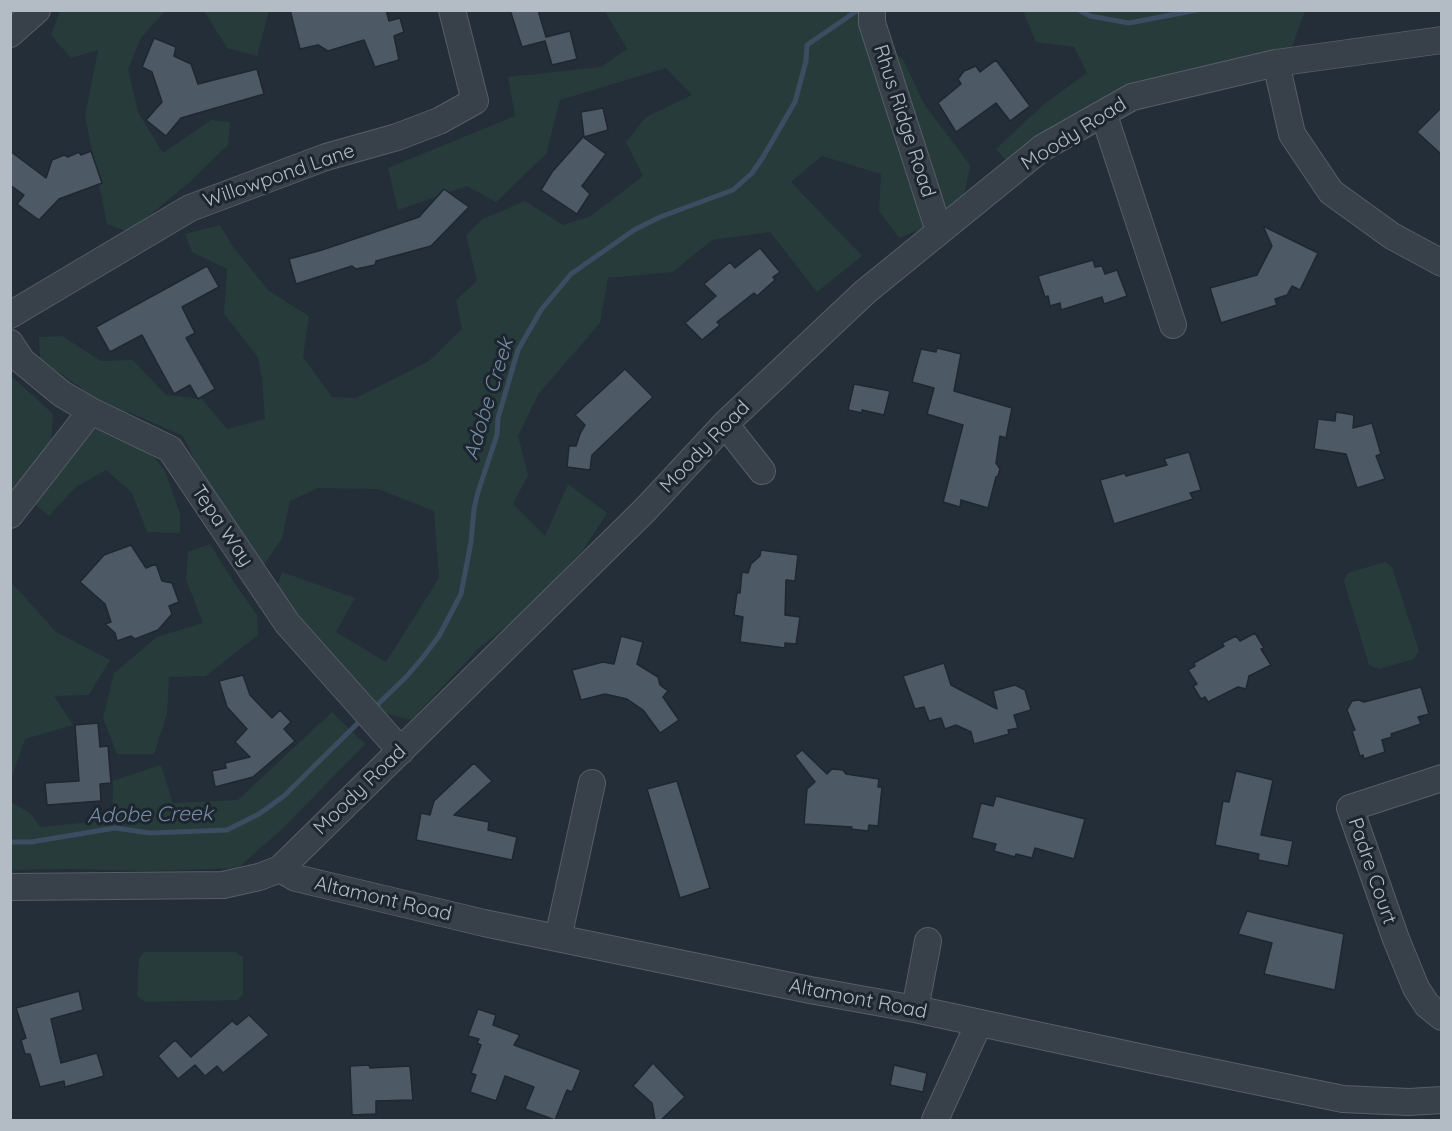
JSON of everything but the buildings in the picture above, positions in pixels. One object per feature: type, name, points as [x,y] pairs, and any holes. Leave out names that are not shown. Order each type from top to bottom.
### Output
[{"type":"street","points":[[10,34],[37,10]]},
{"type":"street","name":"Willowpond Lane","points":[[10,315],[190,208],[326,157],[397,137],[439,121],[475,101],[452,10]]},
{"type":"street","name":"Rhus Ridge Road","points":[[872,10],[872,23],[939,231]]},
{"type":"street","name":"Moody Road","points":[[10,887],[223,885],[260,877],[280,868],[645,510],[725,424],[865,292],[1042,148],[1104,115],[1132,97],[1275,63],[1442,40]]},
{"type":"street","points":[[1275,63],[1292,134],[1330,192],[1392,236],[1442,263]]},
{"type":"street","points":[[1104,115],[1173,325]]},
{"type":"street","name":"Tepa Way","points":[[10,343],[22,361],[62,394],[91,411],[170,449],[287,623],[401,751]]},
{"type":"street","points":[[10,515],[91,411]]},
{"type":"street","points":[[725,424],[762,471]]},
{"type":"street","name":"Padre Court","points":[[1442,778],[1350,808],[1396,939],[1416,988],[1427,1005],[1442,1017]]},
{"type":"street","points":[[558,938],[592,783]]},
{"type":"street","name":"Altamont Road","points":[[280,868],[296,878],[484,923],[915,1009],[1343,1099],[1442,1101]]},
{"type":"street","points":[[915,1009],[928,941]]},
{"type":"street","points":[[935,1120],[979,1023]]},
{"type":"green space","points":[[60,11],[165,11],[141,38],[128,69],[138,112],[163,153],[211,120],[230,122],[228,145],[191,181],[129,232],[107,224],[85,116],[98,50],[71,58],[51,35]]},
{"type":"green space","points":[[204,11],[269,11],[257,56],[227,48]]},
{"type":"green space","points":[[605,11],[859,11],[868,35],[903,59],[924,104],[970,165],[961,213],[899,238],[879,211],[881,174],[822,156],[791,182],[862,256],[817,292],[770,232],[712,240],[673,272],[608,278],[600,323],[539,393],[518,436],[528,475],[513,504],[545,536],[568,484],[607,513],[583,550],[526,611],[480,647],[411,720],[387,714],[327,672],[272,602],[282,572],[355,598],[336,632],[386,662],[439,578],[434,511],[378,489],[318,488],[290,501],[282,538],[264,565],[245,564],[183,436],[129,412],[100,417],[81,388],[40,359],[39,337],[62,336],[101,361],[133,360],[166,395],[202,399],[227,429],[265,419],[258,357],[224,314],[227,269],[192,252],[185,234],[220,225],[233,247],[269,291],[309,316],[303,357],[332,397],[356,398],[429,361],[462,329],[456,300],[477,281],[466,235],[483,219],[525,201],[563,225],[591,216],[643,176],[626,142],[646,117],[692,95],[666,68],[560,100],[546,154],[496,202],[467,186],[398,210],[388,168],[515,116],[508,77],[601,67],[627,49]]},
{"type":"green space","points":[[1023,11],[1305,11],[1289,54],[1229,67],[1011,165],[996,149],[1044,104],[1087,73],[1074,47],[1036,42]]},
{"type":"green space","points":[[10,375],[53,414],[51,446],[20,487],[11,492]]},
{"type":"green space","points":[[109,424],[143,443],[165,471],[180,514],[180,533],[147,532],[132,493],[106,470],[76,487],[49,516],[35,504],[57,476],[67,450],[83,434]]},
{"type":"green space","points":[[210,544],[257,615],[258,635],[206,676],[169,677],[167,714],[154,754],[117,754],[103,718],[114,673],[157,637],[203,623],[186,580],[188,552]]},
{"type":"green space","points":[[1385,562],[1392,567],[1419,651],[1414,659],[1379,669],[1369,665],[1344,581],[1348,573]]},
{"type":"green space","points":[[11,584],[56,632],[110,660],[89,695],[54,696],[73,725],[25,739],[11,779]]},
{"type":"green space","points":[[332,712],[365,744],[282,829],[238,868],[147,871],[11,870],[11,802],[31,814],[40,827],[112,820],[113,781],[161,765],[173,803],[238,800]]},
{"type":"green space","points":[[144,952],[236,952],[243,957],[243,994],[237,1000],[145,1002],[137,996],[139,958]]},
{"type":"waterway","name":"Adobe Creek","points":[[372,710],[424,656],[439,636],[461,594],[471,542],[474,509],[497,435],[498,418],[518,350],[541,310],[571,274],[634,230],[660,217],[733,190],[752,173],[795,102],[806,61],[807,45],[858,10]]},
{"type":"waterway","name":"Adobe Creek","points":[[1079,10],[1090,16],[1129,23],[1197,10]]},
{"type":"waterway","name":"Adobe Creek","points":[[10,842],[31,842],[115,828],[150,833],[227,830],[259,814],[284,796],[359,722]]}]
